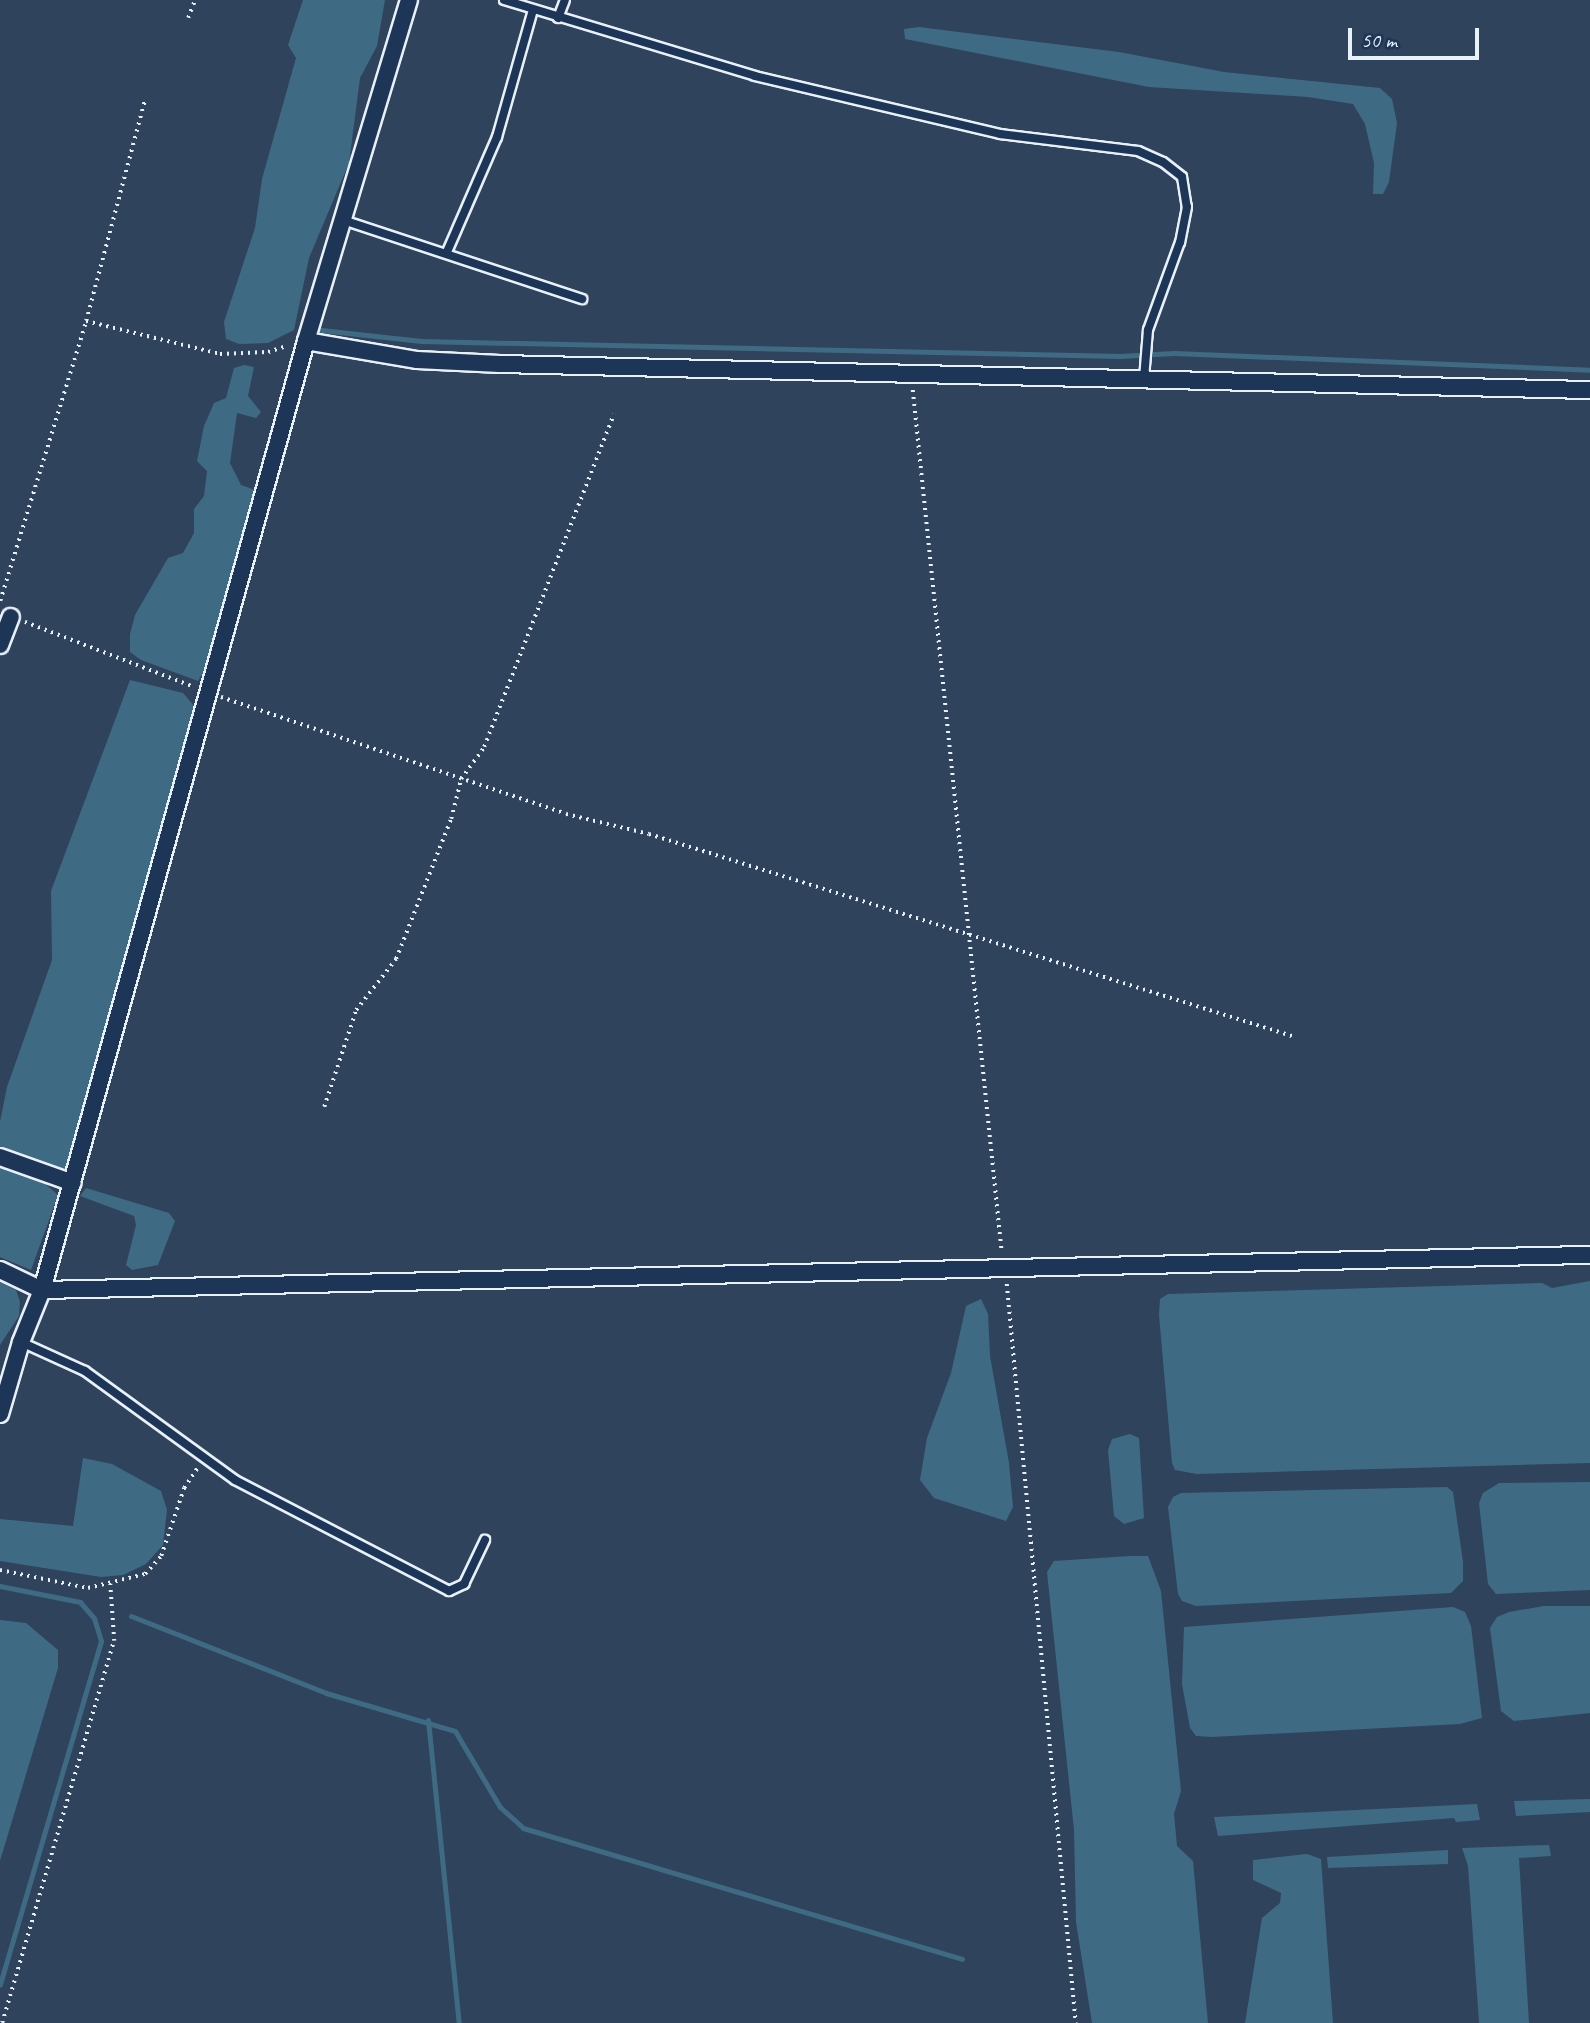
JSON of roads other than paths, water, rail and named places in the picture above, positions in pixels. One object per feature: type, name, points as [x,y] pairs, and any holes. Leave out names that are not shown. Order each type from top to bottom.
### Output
[{"type":"street","points":[[0,1414],[20,1342],[42,1290],[211,693],[306,341],[409,0]]},
{"type":"street","points":[[306,341],[417,360],[912,373],[1145,371],[1590,390]]},
{"type":"street","points":[[0,645],[11,617]]},
{"type":"street","points":[[0,1157],[73,1182]]},
{"type":"street","points":[[0,1270],[42,1290],[1590,1255]]},
{"type":"lane","points":[[504,0],[781,83],[1000,134],[1138,151],[1163,162],[1182,177],[1187,207],[1147,346],[1145,371]]},
{"type":"lane","points":[[558,18],[565,0]]},
{"type":"lane","points":[[447,252],[497,137],[533,9]]},
{"type":"lane","points":[[342,219],[512,274],[526,284],[582,299]]},
{"type":"lane","points":[[20,1342],[85,1371],[203,1459],[449,1591],[464,1584],[485,1540]]},
{"type":"water","points":[[303,0],[385,0],[377,46],[360,78],[349,163],[309,258],[294,330],[268,343],[239,344],[226,339],[224,322],[255,228],[262,179],[296,58],[288,45]]},
{"type":"water","points":[[919,27],[1119,52],[1224,72],[1380,88],[1392,99],[1397,123],[1389,182],[1383,194],[1373,194],[1374,163],[1365,124],[1353,104],[1308,97],[1149,87],[905,39],[904,29]]},
{"type":"water","points":[[244,365],[254,367],[248,396],[261,412],[256,418],[237,413],[230,463],[241,485],[255,490],[208,665],[198,681],[141,660],[130,652],[130,634],[135,615],[168,558],[183,553],[194,533],[194,509],[204,496],[207,471],[197,461],[204,426],[214,403],[226,398],[234,368]]},
{"type":"water","points":[[130,680],[183,693],[195,707],[64,1174],[0,1150],[0,1122],[7,1087],[52,960],[51,891]]},
{"type":"water","points":[[0,1166],[42,1181],[58,1195],[31,1270],[0,1257]]},
{"type":"water","points":[[86,1188],[169,1213],[175,1221],[158,1265],[132,1270],[126,1265],[136,1225],[134,1216],[80,1196]]},
{"type":"water","points":[[1590,1281],[1590,1463],[1197,1474],[1175,1470],[1172,1463],[1159,1315],[1160,1299],[1168,1294],[1542,1283],[1552,1288]]},
{"type":"water","points":[[0,1282],[16,1290],[20,1302],[19,1316],[0,1345]]},
{"type":"water","points":[[981,1299],[988,1314],[990,1356],[1009,1463],[1013,1507],[1006,1521],[934,1498],[920,1480],[927,1438],[951,1373],[966,1306]]},
{"type":"water","points":[[1130,1434],[1139,1438],[1144,1518],[1124,1524],[1114,1516],[1108,1450],[1112,1439]]},
{"type":"water","points":[[83,1458],[112,1464],[161,1491],[167,1510],[163,1545],[146,1564],[123,1575],[101,1577],[0,1561],[0,1519],[73,1526]]},
{"type":"water","points":[[1590,1482],[1590,1590],[1496,1594],[1488,1584],[1479,1503],[1483,1493],[1499,1483]]},
{"type":"water","points":[[1447,1487],[1453,1492],[1463,1562],[1463,1581],[1451,1593],[1196,1606],[1182,1601],[1178,1594],[1168,1507],[1173,1497],[1181,1493]]},
{"type":"water","points":[[1148,1556],[1161,1591],[1181,1791],[1174,1814],[1177,1846],[1193,1861],[1208,2023],[1092,2023],[1076,1922],[1074,1830],[1047,1572],[1054,1561]]},
{"type":"water","points":[[1544,1606],[1590,1606],[1590,1713],[1514,1721],[1501,1711],[1490,1628],[1497,1617],[1509,1612]]},
{"type":"water","points":[[1453,1607],[1465,1612],[1471,1626],[1482,1718],[1460,1724],[1212,1737],[1196,1736],[1190,1728],[1182,1684],[1184,1627]]},
{"type":"water","points":[[0,1620],[26,1623],[58,1650],[58,1668],[0,1861]]},
{"type":"water","points":[[1590,1799],[1590,1812],[1516,1816],[1514,1801]]},
{"type":"water","points":[[1477,1804],[1480,1820],[1456,1822],[1454,1818],[1218,1836],[1214,1817]]},
{"type":"water","points":[[1549,1845],[1551,1856],[1519,1858],[1529,2023],[1479,2023],[1468,1866],[1462,1848]]},
{"type":"water","points":[[1448,1850],[1448,1864],[1328,1868],[1327,1857]]},
{"type":"water","points":[[1307,1854],[1321,1859],[1333,2023],[1245,2023],[1262,1918],[1280,1903],[1281,1893],[1253,1880],[1253,1860]]},
{"type":"waterway","points":[[321,330],[421,341],[1120,356],[1174,353],[1590,370]]},
{"type":"waterway","points":[[0,1586],[80,1602],[94,1618],[101,1641],[0,1984]]},
{"type":"waterway","points":[[131,1616],[326,1693],[455,1731],[500,1807],[523,1828],[962,1959]]},
{"type":"waterway","points":[[428,1720],[459,2023]]}]
